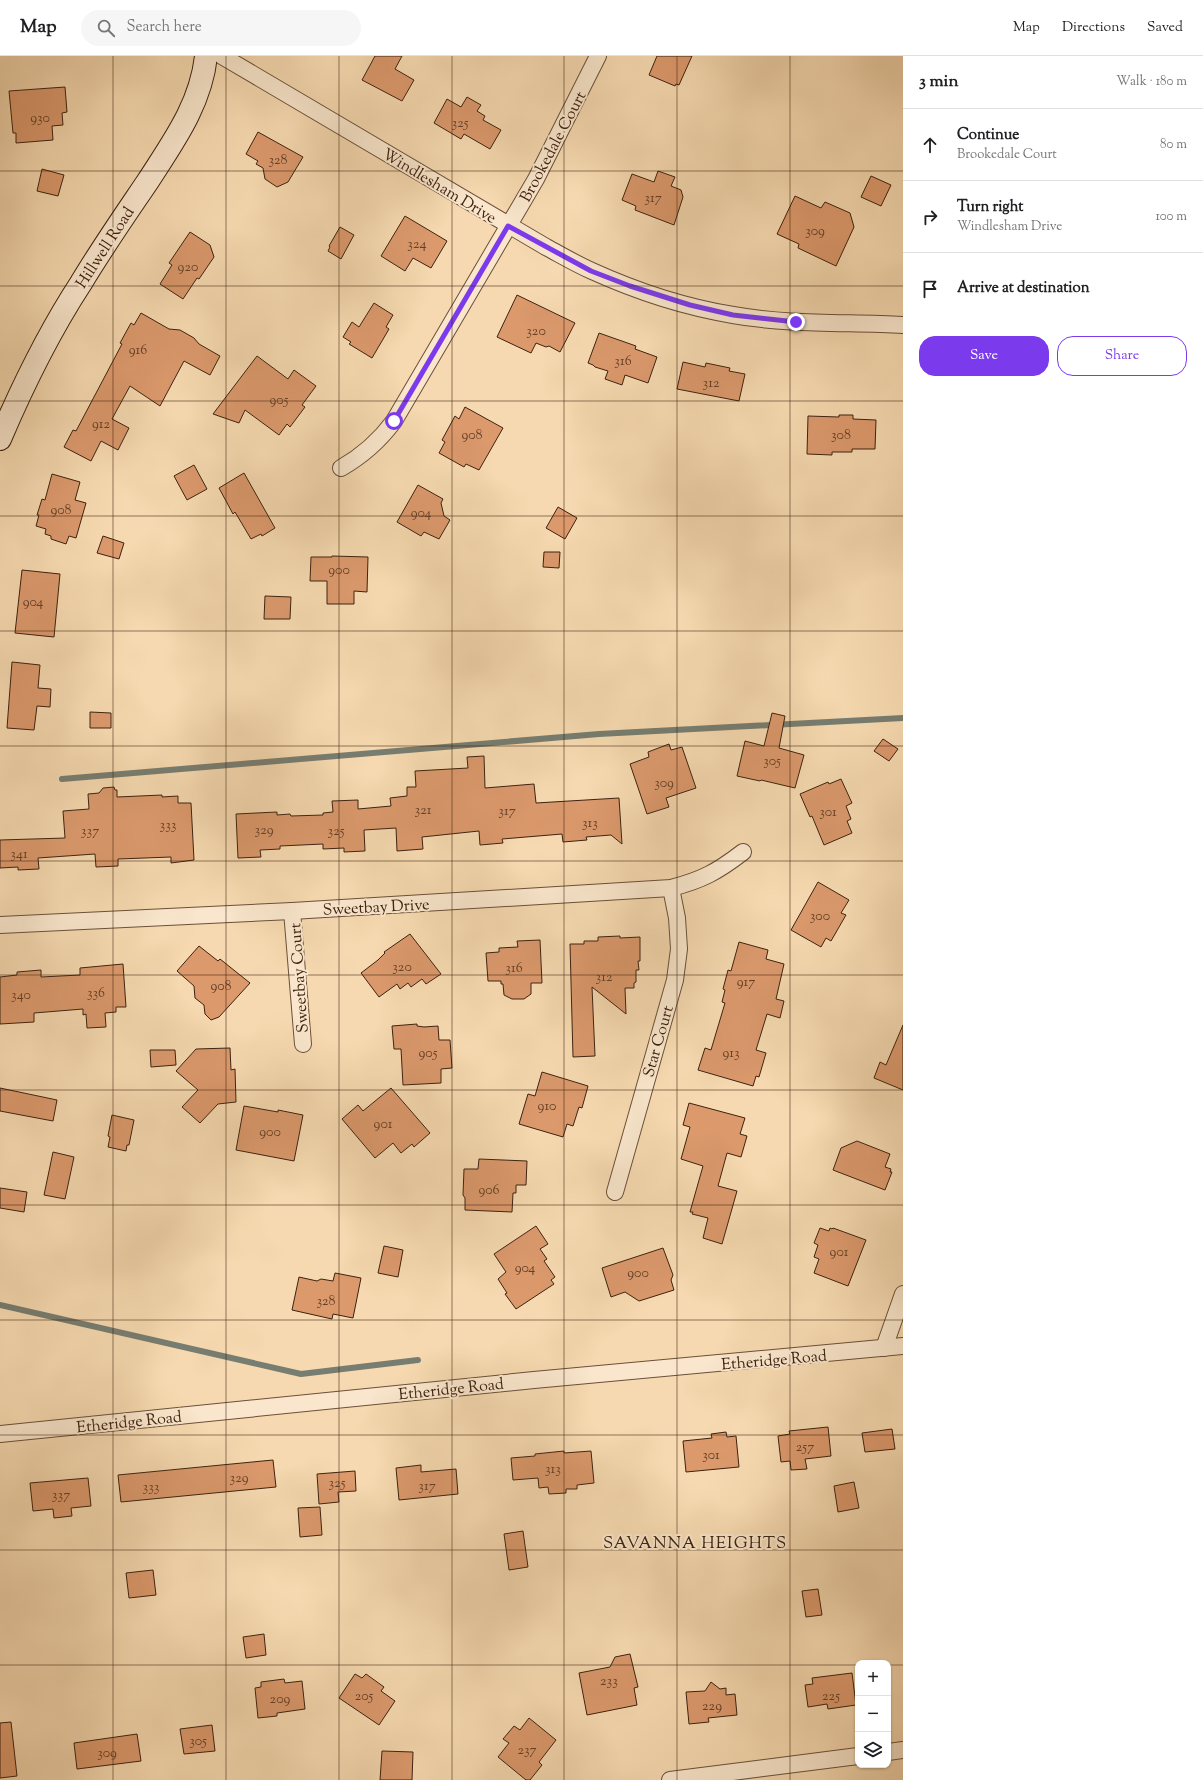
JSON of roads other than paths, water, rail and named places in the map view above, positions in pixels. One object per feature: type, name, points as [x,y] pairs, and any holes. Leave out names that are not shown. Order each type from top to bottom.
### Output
[{"type":"street","name":"Hillwell Road","points":[[3,426],[56,324],[80,283],[177,137],[193,106],[202,81],[206,56]]},
{"type":"street","name":"Windlesham Drive","points":[[222,56],[508,226],[591,271],[630,286],[690,305],[733,315],[796,322],[903,325]]},
{"type":"street","name":"Brookedale Court","points":[[341,468],[374,444],[394,421],[536,179],[598,56]]},
{"type":"street","name":"Sweetbay Drive","points":[[0,925],[292,911],[671,888],[697,881],[721,869],[743,852]]},
{"type":"street","name":"Star Court","points":[[615,1192],[675,980],[679,949],[677,918],[671,888]]},
{"type":"street","name":"Sweetbay Court","points":[[292,911],[303,1044]]},
{"type":"street","points":[[884,1348],[903,1294]]},
{"type":"street","name":"Etheridge Road","points":[[0,1434],[534,1380],[903,1346]]},
{"type":"street","points":[[891,1752],[903,1750]]},
{"type":"street","points":[[670,1780],[855,1756]]},
{"type":"waterway","points":[[62,779],[599,734],[903,718]]},
{"type":"waterway","points":[[0,1305],[301,1374],[418,1360]]},
{"type":"district","name":"SAVANNA HEIGHTS","points":[[695,1542]]}]
